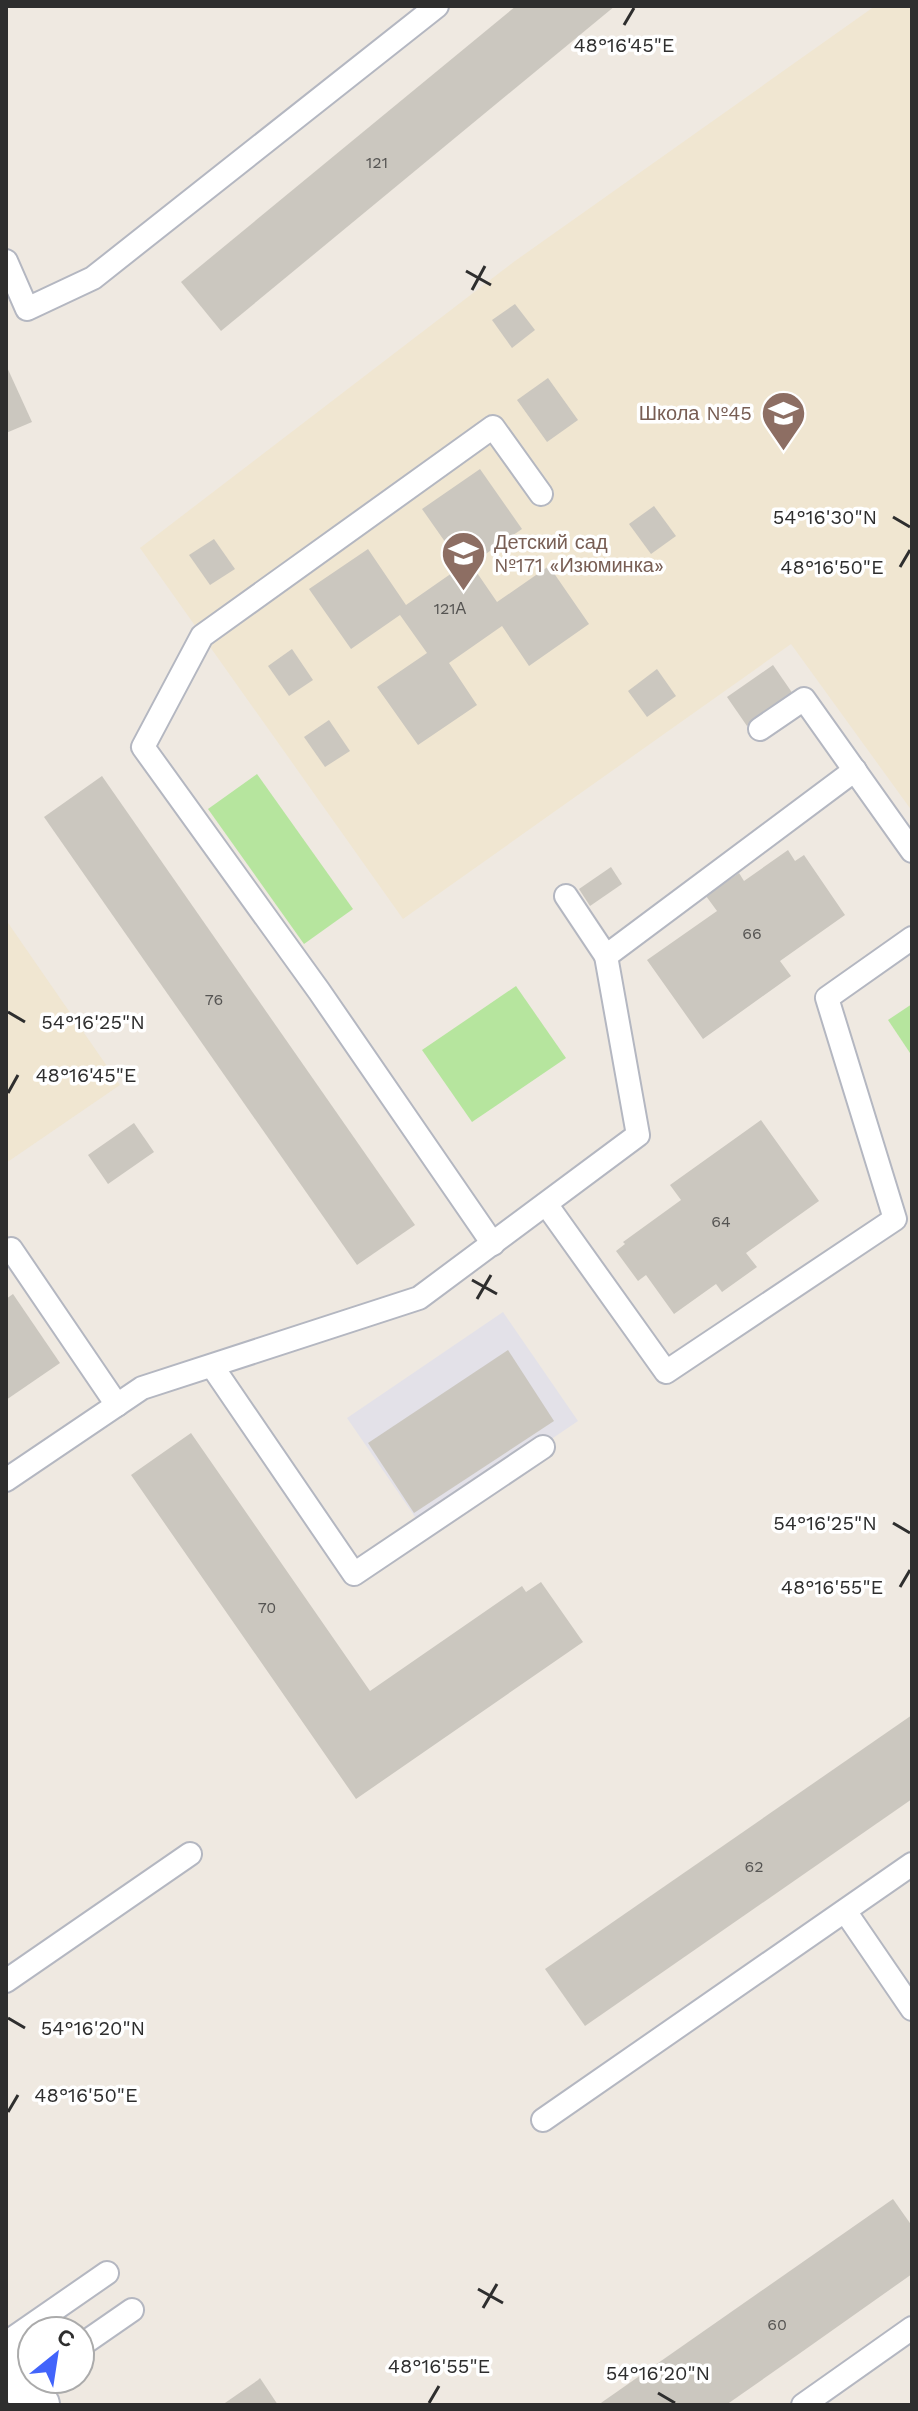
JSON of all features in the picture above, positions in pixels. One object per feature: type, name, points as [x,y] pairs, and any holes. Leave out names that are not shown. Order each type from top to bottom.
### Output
[{"type":"lane","points":[[6,261],[27,309],[93,278],[437,6]]},
{"type":"lane","points":[[493,1244],[319,991],[143,747],[202,636],[493,427],[541,494]]},
{"type":"lane","points":[[760,729],[804,699],[912,851]]},
{"type":"lane","points":[[606,956],[855,770]]},
{"type":"lane","points":[[6,1480],[142,1388],[419,1298],[638,1135],[606,956],[566,896]]},
{"type":"lane","points":[[546,1204],[666,1372],[895,1219],[827,998],[912,938]]},
{"type":"lane","points":[[6,1252],[11,1249],[117,1405]]},
{"type":"lane","points":[[212,1366],[354,1574],[543,1447]]},
{"type":"lane","points":[[6,1981],[190,1854]]},
{"type":"lane","points":[[543,2120],[912,1864]]},
{"type":"lane","points":[[845,1911],[912,2009]]},
{"type":"lane","points":[[6,2343],[107,2273]]},
{"type":"lane","points":[[96,2335],[132,2310]]},
{"type":"lane","points":[[803,2405],[912,2328]]},
{"type":"shaded area","points":[[875,6],[912,6],[912,811],[791,644],[403,919],[140,548],[515,261]]},
{"type":"shaded area","points":[[6,920],[120,1085],[6,1163]]},
{"type":"shaded area","points":[[503,1312],[578,1421],[422,1527],[347,1418]]},
{"type":"green space","points":[[257,774],[353,909],[304,944],[208,809]]},
{"type":"green space","points":[[516,986],[566,1058],[472,1122],[422,1050]]},
{"type":"green space","points":[[912,1004],[912,1056],[888,1020]]},
{"type":"building","points":[[516,6],[615,6],[221,331],[181,282]]},
{"type":"building","points":[[515,304],[535,330],[512,348],[492,320]]},
{"type":"building","points":[[6,365],[32,422],[6,433]]},
{"type":"building","points":[[548,378],[578,420],[547,442],[517,400]]},
{"type":"building","points":[[480,469],[522,529],[471,564],[497,602],[549,566],[589,624],[529,666],[502,626],[449,663],[477,705],[418,745],[377,687],[427,653],[400,615],[351,649],[309,589],[368,549],[406,605],[462,566],[422,509]]},
{"type":"building","points":[[654,506],[676,536],[651,554],[629,524]]},
{"type":"building","points":[[214,539],[235,569],[210,585],[189,555]]},
{"type":"building","points":[[292,649],[313,680],[289,696],[268,666]]},
{"type":"building","points":[[773,665],[793,694],[747,726],[727,697]]},
{"type":"building","points":[[657,669],[676,696],[647,717],[628,691]]},
{"type":"building","points":[[329,720],[350,751],[325,767],[304,737]]},
{"type":"building","points":[[102,776],[415,1225],[357,1265],[44,817]]},
{"type":"building","points":[[788,850],[795,861],[804,855],[845,915],[780,961],[791,976],[703,1039],[647,960],[717,911],[706,896],[739,873],[744,881]]},
{"type":"building","points":[[611,867],[622,884],[590,906],[579,889]]},
{"type":"building","points":[[761,1120],[819,1201],[746,1253],[757,1267],[722,1292],[716,1284],[674,1314],[646,1275],[638,1281],[616,1251],[625,1244],[623,1242],[681,1200],[670,1185]]},
{"type":"building","points":[[134,1123],[154,1152],[108,1184],[88,1155]]},
{"type":"building","points":[[13,1294],[60,1363],[6,1400],[6,1299]]},
{"type":"building","points":[[508,1350],[554,1421],[414,1513],[368,1443]]},
{"type":"building","points":[[191,1433],[370,1691],[522,1586],[526,1592],[541,1582],[583,1642],[356,1799],[131,1475]]},
{"type":"building","points":[[912,1715],[912,1799],[585,2026],[545,1969]]},
{"type":"building","points":[[893,2199],[912,2226],[912,2274],[726,2405],[598,2405]]},
{"type":"building","points":[[260,2378],[278,2405],[222,2405],[258,2380]]},
{"type":"place","name":"Школа №45","points":[[783,452]]},
{"type":"place","name":"Детский сад №171 «Изюминка»","points":[[463,592]]}]
